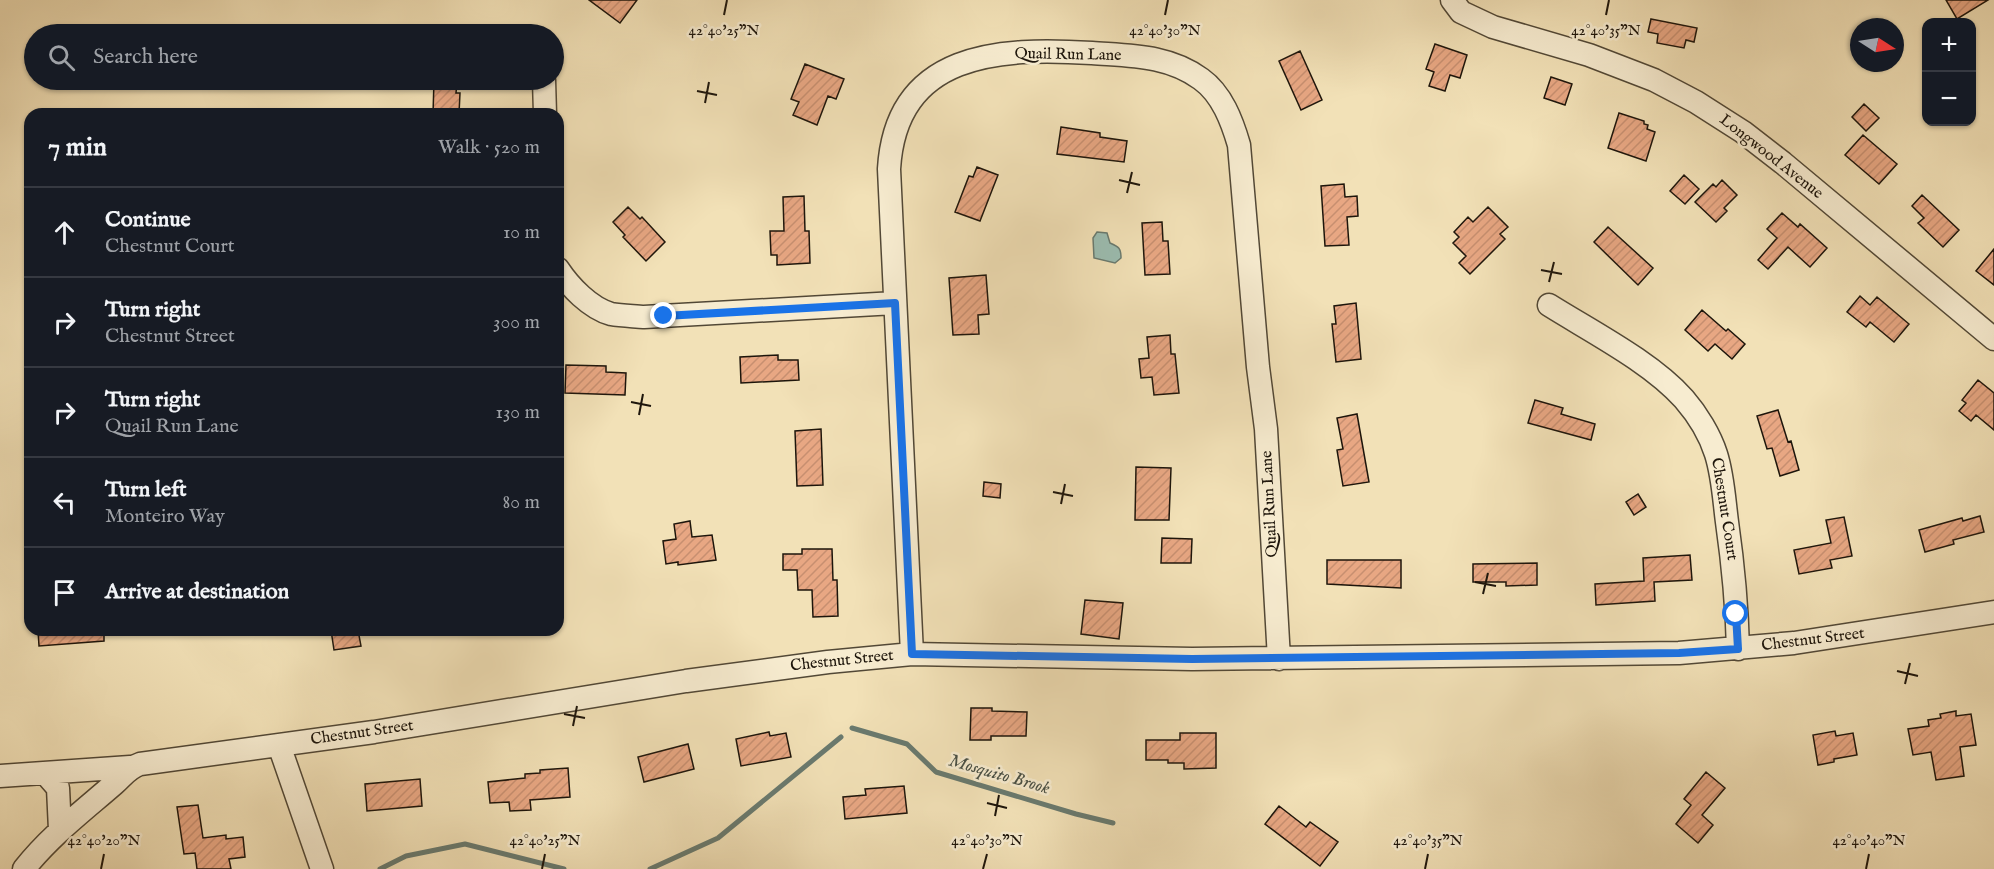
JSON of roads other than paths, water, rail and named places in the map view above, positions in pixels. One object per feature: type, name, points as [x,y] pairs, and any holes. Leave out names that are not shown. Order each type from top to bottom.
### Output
[{"type":"street","name":"Longwood Avenue","points":[[1452,0],[1461,12],[1493,27],[1589,55],[1654,80],[1696,102],[1743,132],[1783,163],[1994,339]]},
{"type":"street","name":"Quail Run Lane","points":[[912,654],[889,169],[890,150],[904,111],[916,94],[932,80],[955,65],[985,56],[1036,52],[1149,57],[1184,68],[1203,80],[1216,94],[1230,117],[1239,144],[1257,356],[1266,429],[1279,659]]},
{"type":"street","points":[[544,90],[545,108]]},
{"type":"street","points":[[564,277],[588,302],[610,314],[644,317],[895,303]]},
{"type":"street","name":"Chestnut Court","points":[[1550,305],[1638,361],[1669,384],[1685,400],[1701,423],[1716,452],[1723,483],[1733,565],[1738,649]]},
{"type":"street","name":"Chestnut Street","points":[[0,776],[130,767],[409,726],[686,681],[828,662],[912,654],[1140,659],[1279,659],[1644,654],[1738,649],[1858,634],[1994,612]]},
{"type":"street","points":[[279,745],[322,869]]},
{"type":"street","points":[[24,869],[60,830],[117,782],[130,767]]},
{"type":"street","points":[[45,773],[58,788],[60,830]]},
{"type":"water","points":[[1097,232],[1107,233],[1110,243],[1120,250],[1121,258],[1115,263],[1094,258],[1093,238]]},
{"type":"waterway","name":"Mosquito Brook","points":[[852,728],[907,744],[936,772],[1113,823]]},
{"type":"waterway","name":"Mosquito Brook","points":[[650,869],[718,838],[841,737]]},
{"type":"waterway","name":"Mosquito Brook","points":[[380,869],[406,856],[465,844],[564,869]]}]
